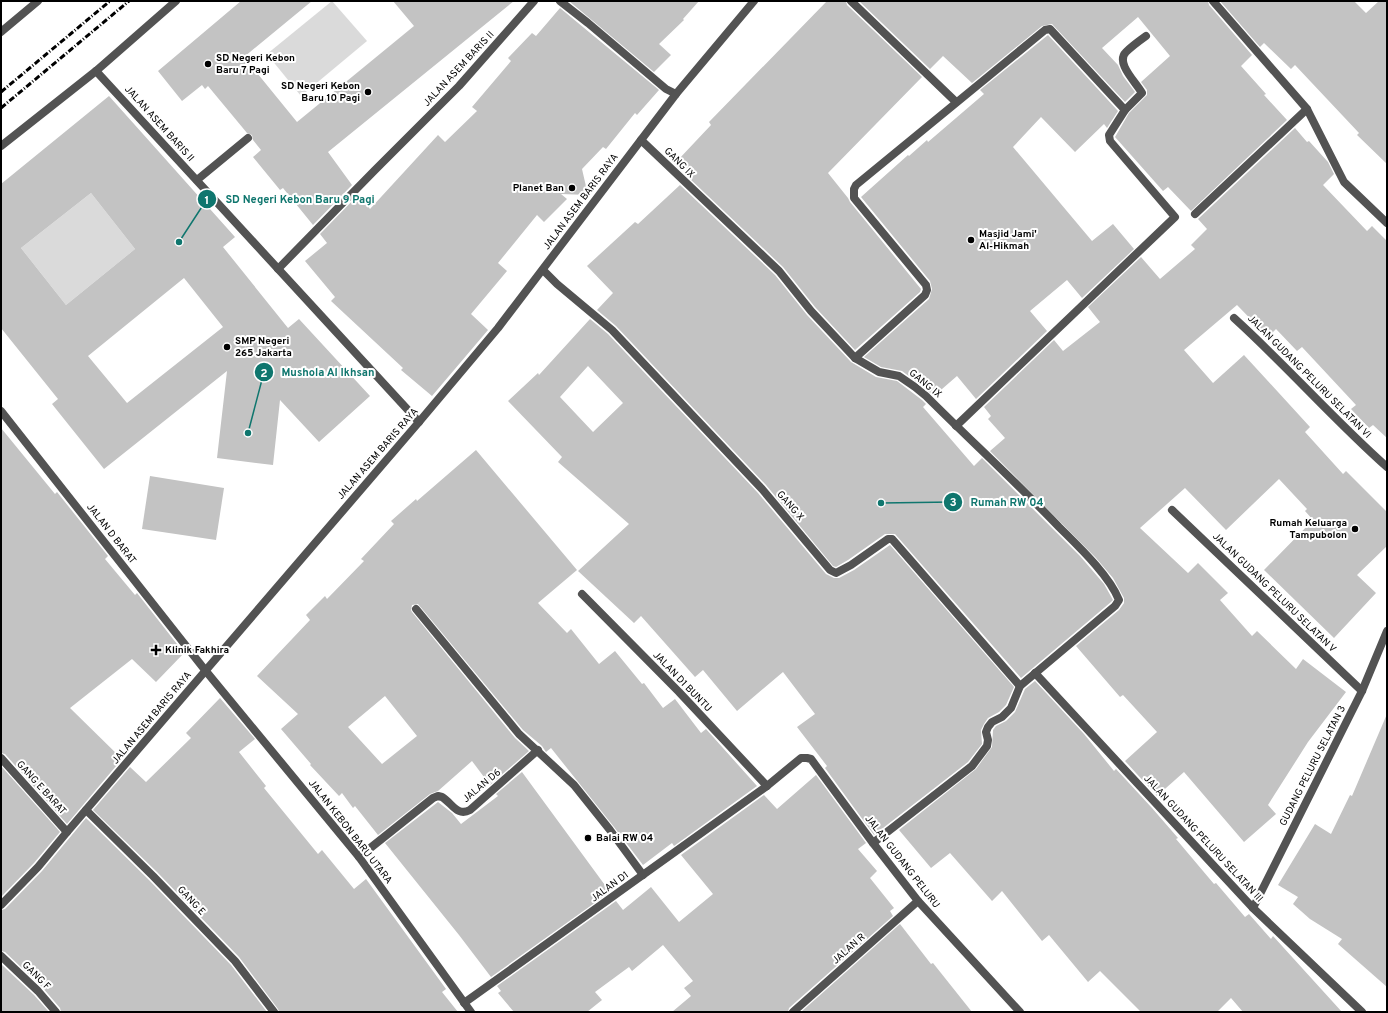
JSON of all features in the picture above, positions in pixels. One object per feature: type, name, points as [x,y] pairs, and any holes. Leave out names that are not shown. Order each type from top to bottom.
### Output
[{"type":"street","points":[[1,32],[38,1]]},
{"type":"street","points":[[1,146],[96,70],[176,1]]},
{"type":"street","name":"JALAN ASEM BARIS II","points":[[278,269],[459,86],[534,1]]},
{"type":"street","points":[[560,1],[588,22],[666,89],[676,94]]},
{"type":"street","name":"JALAN ASEM BARIS RAYA","points":[[1,905],[38,867],[498,328],[676,94],[754,1]]},
{"type":"street","points":[[851,1],[956,102]]},
{"type":"street","points":[[1213,1],[1307,109],[1344,182],[1387,223]]},
{"type":"street","points":[[854,358],[925,295],[927,290],[926,285],[854,198],[854,189],[856,184],[1045,30],[1050,29],[1125,110]]},
{"type":"street","points":[[956,426],[1175,217],[1110,141],[1109,135],[1125,110],[1142,92],[1124,66],[1122,60],[1125,53],[1146,36]]},
{"type":"street","name":"JALAN ASEM BARIS II","points":[[96,70],[419,422]]},
{"type":"street","points":[[1195,214],[1307,109]]},
{"type":"street","points":[[197,180],[248,138]]},
{"type":"street","name":"GANG IX","points":[[641,140],[778,271],[811,311],[854,358],[879,372],[899,376],[915,387],[1022,488],[1098,568],[1117,594],[1119,600],[1115,606],[1035,673]]},
{"type":"street","name":"GANG X","points":[[543,270],[557,284],[612,330],[762,489],[830,570],[836,573],[851,565],[888,539],[892,539],[1020,686]]},
{"type":"street","name":"JALAN GUDANG PELURU SELATAN VI","points":[[1234,318],[1262,343],[1356,440],[1387,467]]},
{"type":"street","name":"JALAN D BARAT","points":[[1,411],[205,670]]},
{"type":"street","name":"JALAN GUDANG PELURU SELATAN V","points":[[1172,510],[1362,691]]},
{"type":"street","name":"JALAN D1 BUNTU","points":[[582,594],[679,692],[767,786]]},
{"type":"street","points":[[416,609],[519,734],[574,785],[643,875]]},
{"type":"street","name":"GUDANG PELURU SELATAN 3","points":[[1253,908],[1362,691],[1387,630]]},
{"type":"street","name":"JALAN KEBON BARU UTARA","points":[[205,670],[359,857],[471,1012]]},
{"type":"street","points":[[873,843],[972,766],[987,746],[988,740],[986,732],[988,727],[992,722],[1002,717],[1011,708],[1020,686],[1035,673]]},
{"type":"street","name":"JALAN GUDANG PELURU SELATAN III","points":[[1035,673],[1253,908],[1362,1012]]},
{"type":"street","name":"JALAN D6","points":[[359,857],[433,798],[438,796],[442,797],[460,812],[470,810],[538,750]]},
{"type":"street","name":"GANG E BARAT","points":[[1,758],[67,832]]},
{"type":"street","name":"JALAN GUDANG PELURU","points":[[767,786],[801,758],[811,759],[918,901],[1020,1012]]},
{"type":"street","name":"JALAN D1","points":[[464,1003],[767,786]]},
{"type":"street","name":"GANG E","points":[[86,810],[153,876],[235,961],[274,1012]]},
{"type":"street","name":"JALAN R","points":[[793,1012],[918,901]]},
{"type":"street","name":"GANG F","points":[[1,956],[38,991],[56,1012]]},
{"type":"shaded area","points":[[332,1],[367,41],[301,96],[267,54]]},
{"type":"shaded area","points":[[91,193],[135,249],[66,305],[21,248]]},
{"type":"building","points":[[241,1],[312,1],[244,57],[297,122],[414,26],[393,1],[514,1],[328,152],[352,185],[313,225],[283,188],[280,190],[253,157],[261,150],[253,140],[252,135],[247,133],[208,86],[205,89],[202,85],[182,101],[158,71]]},
{"type":"building","points":[[569,1],[699,1],[683,19],[684,20],[659,44],[671,55],[654,72]]},
{"type":"building","points":[[827,1],[846,1],[847,5],[922,77],[828,173],[921,289],[920,292],[855,350],[815,307],[783,267],[688,177],[692,174],[678,160],[711,125],[709,122]]},
{"type":"building","points":[[859,1],[1208,1],[1209,5],[1252,55],[1241,66],[1266,94],[1264,95],[1287,120],[1191,211],[1168,187],[1163,191],[1115,137],[1129,113],[1147,95],[1147,90],[1141,82],[1170,56],[1138,17],[1102,48],[1118,65],[1123,76],[1135,92],[1125,102],[1052,24],[1042,26],[972,83],[943,56],[930,69]]},
{"type":"building","points":[[1220,1],[1354,1],[1366,13],[1379,1],[1387,1],[1387,164],[1357,135],[1359,133],[1295,65],[1291,69],[1264,43],[1260,47]]},
{"type":"building","points":[[560,8],[659,90],[637,115],[635,113],[606,149],[603,147],[582,169],[588,195],[561,194],[567,199],[544,222],[537,215],[498,263],[507,271],[471,314],[488,330],[432,396],[401,370],[403,368],[331,301],[335,297],[305,261],[327,243],[320,234],[359,194],[370,209],[438,135],[445,142],[477,111],[472,107],[511,61],[508,58],[532,33],[536,36]]},
{"type":"building","points":[[1048,35],[1118,111],[1107,128],[1104,124],[1075,152],[1041,117],[1013,147],[1092,241],[1113,224],[1134,249],[1082,298],[1067,280],[1030,311],[1047,331],[976,399],[957,376],[934,396],[902,371],[881,367],[864,357],[929,299],[932,289],[930,281],[861,197],[908,155],[909,156],[927,140],[928,142],[984,94],[980,90]]},
{"type":"building","points":[[109,96],[235,237],[223,247],[288,328],[299,319],[370,396],[319,442],[280,400],[273,465],[217,458],[227,371],[104,469],[52,404],[58,399],[1,328],[1,184]],"holes":[[[91,193],[135,249],[66,305],[21,248]],[[184,278],[223,327],[127,403],[88,356]]]},
{"type":"building","points":[[1295,128],[1328,162],[1334,174],[1323,185],[1367,231],[1372,226],[1387,241],[1387,438],[1373,425],[1369,428],[1351,409],[1356,405],[1302,347],[1297,351],[1276,329],[1268,337],[1237,305],[1184,350],[1213,383],[1244,355],[1310,427],[1305,432],[1343,474],[1346,471],[1387,512],[1387,546],[1357,575],[1376,593],[1334,638],[1264,570],[1313,520],[1305,511],[1307,509],[1279,479],[1226,530],[1185,488],[1140,528],[1188,573],[1198,563],[1228,593],[1220,600],[1252,636],[1257,631],[1296,669],[1303,659],[1346,692],[1308,742],[1268,805],[1276,814],[1244,842],[1184,772],[1157,796],[1125,761],[1157,732],[1123,695],[1120,697],[1076,646],[1119,610],[1124,603],[1124,598],[1113,578],[1096,558],[990,451],[1005,438],[988,419],[991,416],[984,407],[1054,340],[1063,351],[1100,322],[1088,307],[1141,257],[1160,279],[1195,249],[1191,245],[1207,229],[1198,219]]},
{"type":"building","points":[[680,185],[775,275],[807,315],[851,362],[876,377],[897,381],[922,400],[926,404],[923,407],[974,466],[982,458],[1080,556],[1104,584],[1113,600],[1021,678],[895,534],[885,534],[848,560],[836,567],[833,566],[766,485],[616,326],[597,310],[613,293],[587,266],[635,222],[638,224]]},
{"type":"building","points":[[590,319],[608,334],[758,493],[826,574],[834,578],[839,578],[854,570],[890,545],[1014,687],[1006,705],[999,712],[988,718],[984,724],[981,730],[982,744],[968,762],[874,835],[825,768],[827,766],[797,727],[815,714],[783,672],[737,711],[703,670],[695,677],[641,616],[634,623],[578,571],[629,524],[558,462],[562,457],[508,401],[538,373],[539,375]],"holes":[[[588,366],[623,403],[593,432],[560,397]]]},
{"type":"building","points":[[1,428],[55,494],[57,492],[108,556],[105,559],[135,595],[137,593],[184,653],[156,682],[132,659],[70,708],[122,759],[67,824],[5,754],[1,753]]},
{"type":"building","points":[[476,450],[577,570],[538,603],[567,633],[571,629],[599,664],[615,651],[642,684],[644,683],[663,708],[675,699],[701,733],[706,729],[757,786],[674,846],[672,843],[643,865],[551,748],[546,752],[542,746],[523,730],[418,604],[412,605],[412,612],[515,738],[529,751],[490,785],[472,761],[438,791],[430,794],[378,835],[355,806],[353,808],[342,793],[339,796],[310,765],[311,764],[281,729],[298,714],[257,676],[310,620],[306,615],[325,596],[327,599],[364,561],[361,559],[394,524],[391,521],[416,499],[417,501]],"holes":[[[385,696],[417,736],[382,764],[348,727]]]},
{"type":"building","points":[[150,476],[224,488],[216,540],[142,529]]},
{"type":"building","points":[[1035,681],[1084,734],[1114,771],[1116,769],[1152,808],[1214,884],[1216,883],[1245,917],[1249,914],[1271,939],[1273,936],[1342,1012],[1243,1012],[1231,998],[1217,1012],[1141,1012],[1100,971],[1088,982],[1049,935],[1042,941],[1002,891],[992,901],[950,853],[931,868],[899,830],[976,769],[992,747],[993,730],[996,726],[1006,721],[1015,712],[1025,689]]},
{"type":"building","points":[[220,698],[255,739],[239,752],[266,786],[264,788],[318,854],[322,850],[354,889],[366,879],[446,989],[442,992],[458,1012],[279,1012],[239,957],[157,872],[93,810],[130,767],[146,782],[191,738],[186,733]]},
{"type":"building","points":[[1387,714],[1387,987],[1338,944],[1342,939],[1310,919],[1293,904],[1298,897],[1278,885],[1315,824],[1331,834],[1350,795],[1352,796]]},
{"type":"building","points":[[1,766],[60,832],[34,863],[1,897]]},
{"type":"building","points":[[522,772],[610,892],[491,977],[385,843],[438,802],[452,813],[461,824],[498,796],[496,794]]},
{"type":"building","points":[[816,775],[866,843],[858,849],[877,871],[870,878],[894,908],[890,911],[893,916],[789,1008],[788,1012],[672,1012],[691,996],[684,988],[693,981],[663,945],[632,971],[629,967],[595,992],[602,1000],[587,1012],[514,1012],[498,993],[501,991],[497,986],[616,901],[623,910],[651,887],[679,922],[713,894],[681,855],[764,795],[777,809]]},
{"type":"building","points":[[86,818],[149,880],[231,965],[267,1012],[61,1012],[60,1008],[42,987],[5,952],[1,951],[1,910],[5,909],[42,871]]},
{"type":"building","points":[[900,924],[931,964],[933,963],[972,1012],[801,1012]]},
{"type":"building","points":[[1,964],[34,995],[49,1012],[1,1012]]},
{"type":"railway","points":[[1,92],[110,1]]},
{"type":"railway","points":[[1,108],[129,1]]},
{"type":"place","name":"SD Negeri Kebon Baru 7 Pagi","points":[[208,64]]},
{"type":"place","name":"SD Negeri Kebon Baru 10 Pagi","points":[[368,92]]},
{"type":"place","name":"Planet Ban","points":[[572,188]]},
{"type":"place","name":"Masjid Jami' Al-Hikmah","points":[[971,240]]},
{"type":"place","name":"SD Negeri Kebon Baru 9 Pagi","points":[[179,242]]},
{"type":"place","name":"SMP Negeri 265 Jakarta","points":[[227,347]]},
{"type":"place","name":"Mushola Al Ikhsan","points":[[248,433]]},
{"type":"place","name":"Rumah RW 04","points":[[881,503]]},
{"type":"place","name":"Rumah Keluarga Tampubolon","points":[[1355,529]]},
{"type":"place","name":"Klinik Fakhira","points":[[156,650]]},
{"type":"place","name":"Balai RW 04","points":[[588,838]]}]
